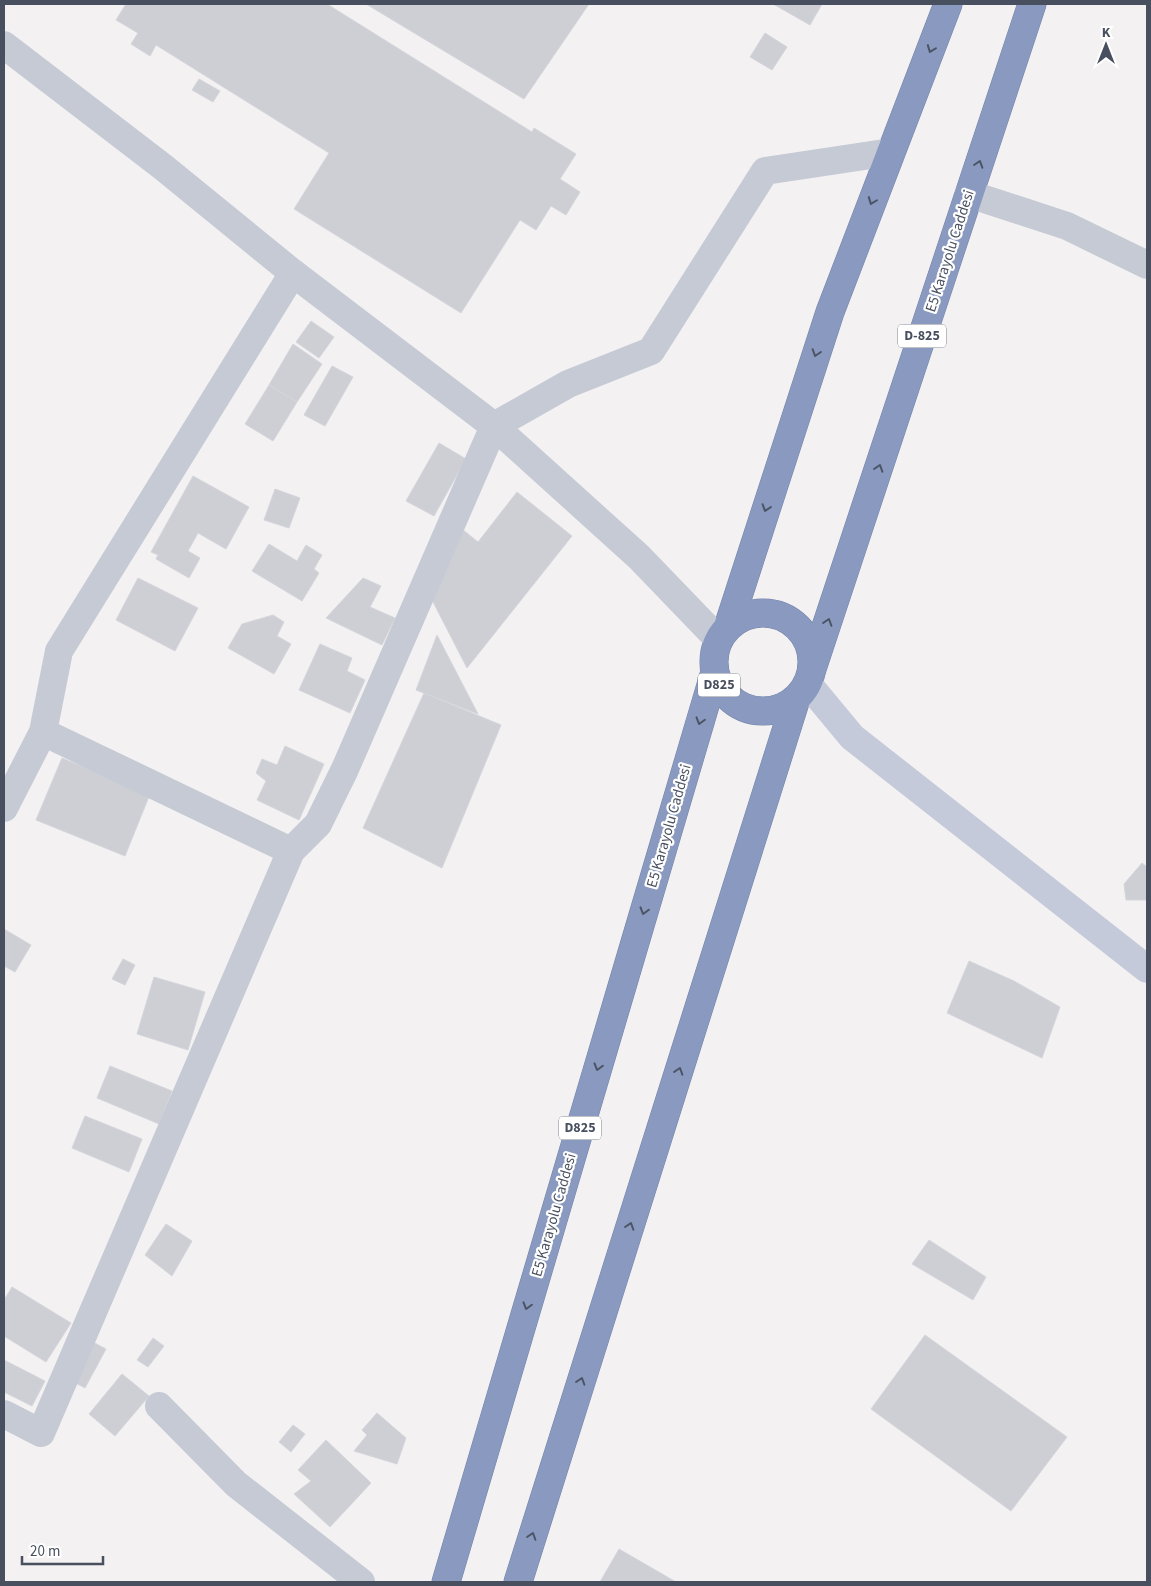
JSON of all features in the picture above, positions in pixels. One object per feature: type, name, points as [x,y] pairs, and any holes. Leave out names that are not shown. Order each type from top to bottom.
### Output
[{"type":"highway","name":"E5 Karayolu Caddesi","points":[[446,1582],[714,675],[713,656],[723,633],[830,312],[948,4]]},
{"type":"highway","name":"E5 Karayolu Caddesi","points":[[518,1582],[805,684],[1032,4]]},
{"type":"highway","name":"E5 Karayolu Caddesi","points":[[723,633],[740,618],[755,613],[771,613],[785,618],[798,626],[807,639],[812,654],[805,684]]},
{"type":"highway","name":"D825","points":[[714,675],[721,690],[733,702],[748,710],[765,712],[782,708],[805,684]]},
{"type":"street","points":[[4,45],[163,167],[294,274],[494,426],[723,633]]},
{"type":"street","points":[[4,1414],[42,1433],[291,851],[318,824],[334,792],[494,426],[568,384],[651,351],[765,171],[891,152]]},
{"type":"street","points":[[969,194],[1067,226],[1147,265]]},
{"type":"street","points":[[4,808],[43,732],[59,652],[294,274]]},
{"type":"street","points":[[805,684],[852,737],[1147,969]]},
{"type":"street","points":[[43,732],[291,851]]},
{"type":"street","points":[[159,1406],[236,1484],[361,1582]]},
{"type":"building","points":[[126,4],[327,4],[532,132],[534,128],[576,154],[560,179],[580,192],[566,215],[551,206],[536,230],[520,220],[461,313],[294,209],[329,153],[156,45],[150,56],[131,44],[138,33],[116,20]]},
{"type":"building","points":[[366,4],[589,4],[524,99]]},
{"type":"building","points":[[773,4],[822,4],[810,25]]},
{"type":"building","points":[[765,33],[787,47],[772,70],[750,57]]},
{"type":"building","points":[[199,79],[220,91],[213,102],[192,90]]},
{"type":"building","points":[[311,321],[334,337],[319,358],[296,342]]},
{"type":"building","points":[[293,344],[322,364],[297,402],[269,385]]},
{"type":"building","points":[[332,366],[353,377],[325,426],[304,415]]},
{"type":"building","points":[[269,385],[297,402],[273,441],[245,424]]},
{"type":"building","points":[[439,443],[466,459],[434,516],[406,501]]},
{"type":"building","points":[[193,476],[249,507],[226,549],[198,533],[188,551],[200,558],[189,578],[156,559],[158,555],[151,552]]},
{"type":"building","points":[[275,489],[300,498],[289,528],[264,520]]},
{"type":"building","points":[[517,492],[572,536],[467,668],[431,598],[462,529],[478,542]]},
{"type":"building","points":[[269,544],[297,561],[306,545],[322,555],[314,569],[319,573],[302,601],[252,571]]},
{"type":"building","points":[[138,578],[198,608],[175,651],[116,620]]},
{"type":"building","points":[[363,578],[381,586],[370,607],[395,618],[382,645],[326,618]]},
{"type":"building","points":[[273,615],[284,622],[277,636],[291,644],[274,674],[228,648],[242,624]]},
{"type":"building","points":[[437,635],[478,714],[416,690]]},
{"type":"building","points":[[320,644],[352,658],[347,671],[365,680],[350,713],[299,690]]},
{"type":"building","points":[[424,693],[501,725],[442,868],[363,828]]},
{"type":"building","points":[[285,746],[324,764],[299,820],[257,800],[266,781],[256,773],[262,759],[277,765]]},
{"type":"building","points":[[62,758],[150,794],[125,856],[36,820]]},
{"type":"building","points":[[1142,863],[1147,867],[1147,900],[1126,900],[1124,884]]},
{"type":"building","points":[[4,929],[31,945],[15,972],[4,966]]},
{"type":"building","points":[[123,959],[135,965],[125,985],[112,979]]},
{"type":"building","points":[[969,961],[1014,981],[1060,1007],[1042,1058],[947,1013]]},
{"type":"building","points":[[154,977],[205,992],[188,1050],[137,1034]]},
{"type":"building","points":[[110,1066],[172,1091],[159,1124],[97,1098]]},
{"type":"building","points":[[85,1116],[142,1139],[129,1172],[72,1148]]},
{"type":"building","points":[[166,1224],[192,1241],[172,1276],[145,1255]]},
{"type":"building","points":[[929,1240],[986,1277],[973,1300],[912,1264]]},
{"type":"building","points":[[12,1287],[71,1323],[46,1362],[4,1336],[4,1300]]},
{"type":"building","points":[[925,1335],[1067,1437],[1011,1511],[871,1409]]},
{"type":"building","points":[[153,1338],[164,1346],[148,1367],[137,1360]]},
{"type":"building","points":[[91,1341],[106,1349],[85,1388],[70,1380]]},
{"type":"building","points":[[4,1360],[45,1381],[32,1406],[4,1392]]},
{"type":"building","points":[[122,1374],[149,1396],[115,1436],[89,1414]]},
{"type":"building","points":[[377,1413],[406,1438],[397,1464],[354,1451],[367,1435],[362,1430]]},
{"type":"building","points":[[293,1425],[305,1434],[291,1452],[279,1442]]},
{"type":"building","points":[[326,1440],[371,1483],[330,1527],[294,1494],[311,1481],[298,1470]]},
{"type":"building","points":[[619,1549],[676,1582],[600,1582]]}]
